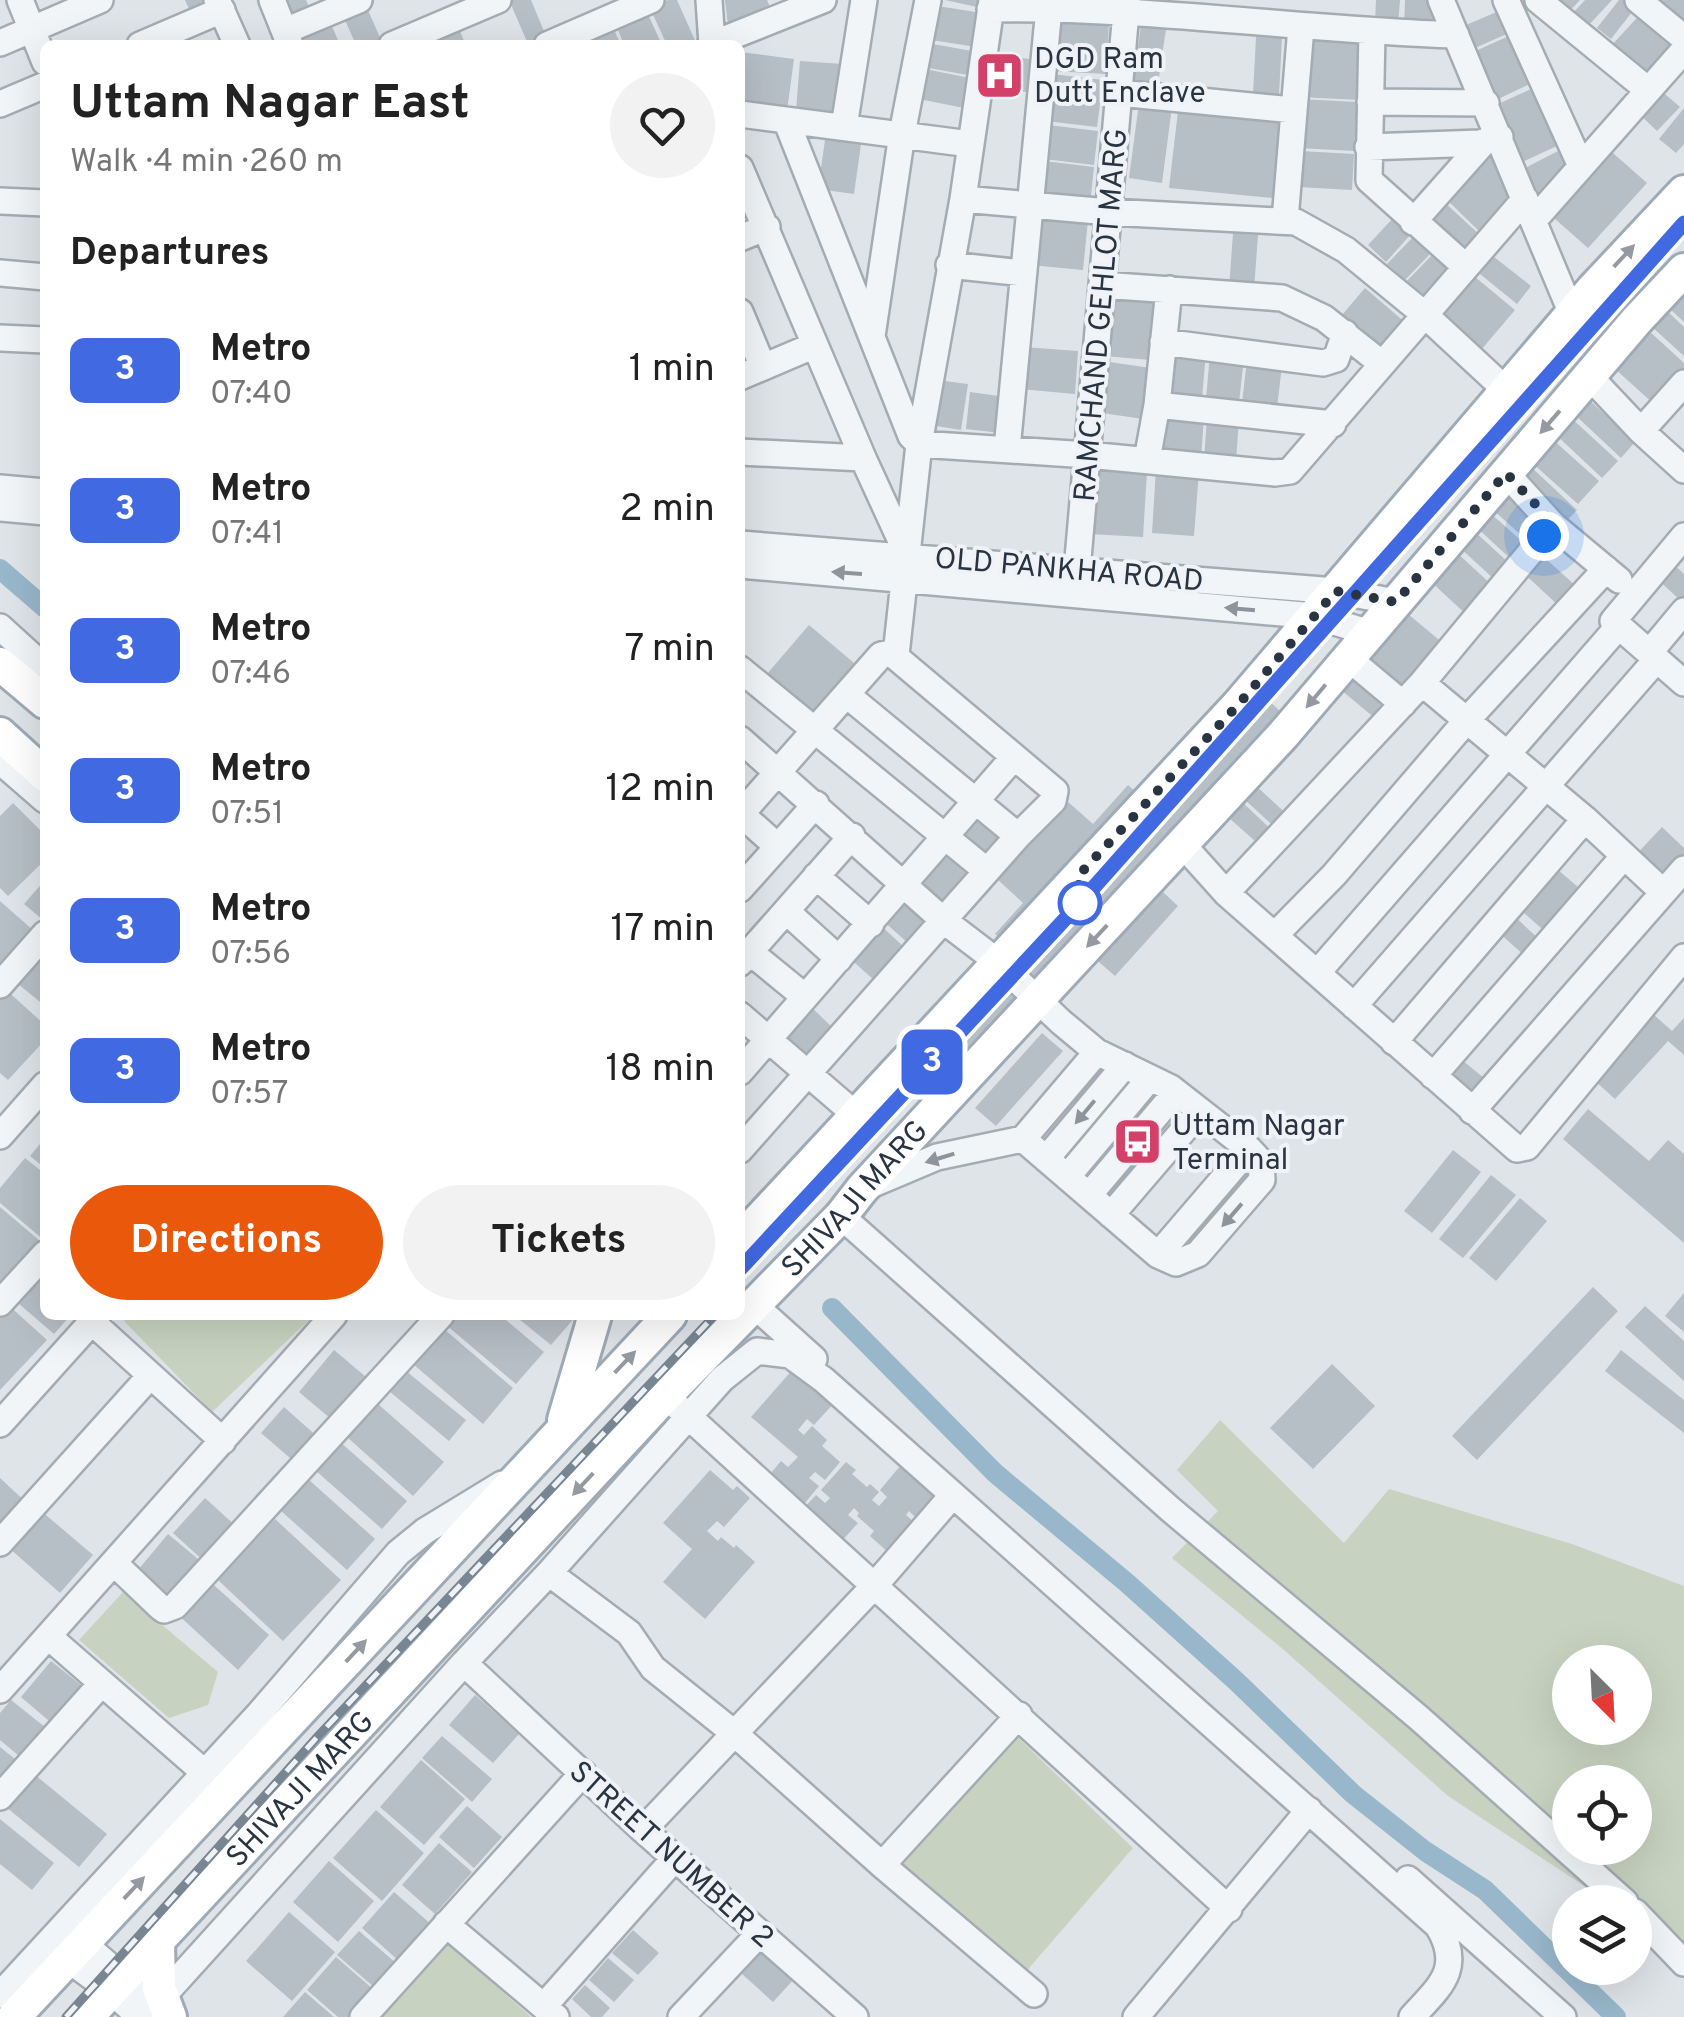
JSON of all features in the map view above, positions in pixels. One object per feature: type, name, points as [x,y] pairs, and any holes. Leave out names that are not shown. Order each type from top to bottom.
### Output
[{"type":"main road","name":"SHIVAJI MARG","points":[[745,1235],[1225,719],[1572,314],[1684,192]]},
{"type":"main road","name":"SHIVAJI MARG","points":[[745,1311],[754,1306],[841,1216],[1283,735],[1684,270]]},
{"type":"main road","points":[[0,664],[40,698]]},
{"type":"main road","points":[[0,734],[40,770]]},
{"type":"main road","points":[[561,1428],[594,1320]]},
{"type":"main road","name":"SHIVAJI MARG","points":[[14,2017],[66,1949],[525,1470],[662,1320]]},
{"type":"main road","points":[[686,1320],[715,1326]]},
{"type":"main road","name":"SHIVAJI MARG","points":[[87,2017],[665,1396],[715,1326]]},
{"type":"main road","points":[[158,1942],[160,2012]]},
{"type":"street","points":[[20,0],[40,50]]},
{"type":"street","points":[[0,44],[100,0]]},
{"type":"street","points":[[272,0],[288,38],[359,0]]},
{"type":"street","points":[[404,40],[498,0]]},
{"type":"street","points":[[559,40],[651,0]]},
{"type":"street","points":[[709,0],[712,40]]},
{"type":"street","points":[[724,40],[823,0]]},
{"type":"street","points":[[844,127],[864,0]]},
{"type":"street","points":[[871,341],[902,134],[928,0]]},
{"type":"street","points":[[1441,0],[1486,103],[1492,139],[1529,209],[1572,314]]},
{"type":"street","points":[[1506,0],[1581,166]]},
{"type":"street","points":[[1538,0],[1648,90]]},
{"type":"street","points":[[1638,0],[1684,38]]},
{"type":"street","points":[[896,655],[919,444],[963,198],[991,4],[1048,8],[1127,6],[1300,27],[1456,36]]},
{"type":"street","points":[[150,40],[220,5],[235,40]]},
{"type":"street","name":"RAMCHAND GEHLOT MARG","points":[[1077,570],[1127,6]]},
{"type":"street","points":[[1007,449],[1048,8]]},
{"type":"street","points":[[1285,220],[1300,27]]},
{"type":"street","points":[[1372,32],[1368,147],[1372,186],[1466,268]]},
{"type":"street","points":[[786,120],[871,341],[911,436],[919,444],[1283,473],[1298,463],[1333,424],[1381,363],[1466,268],[1581,166],[1684,50]]},
{"type":"street","points":[[0,104],[40,87]]},
{"type":"street","points":[[1120,93],[1294,110]]},
{"type":"street","points":[[1370,102],[1486,103]]},
{"type":"street","points":[[745,115],[970,144]]},
{"type":"street","points":[[1368,147],[1492,139]]},
{"type":"street","points":[[1413,222],[1492,139]]},
{"type":"street","points":[[745,179],[908,567]]},
{"type":"street","points":[[963,198],[1109,212],[1285,220],[1312,229],[1346,250],[1424,314],[1506,390]]},
{"type":"street","points":[[0,201],[40,203]]},
{"type":"street","points":[[745,236],[767,227]]},
{"type":"street","points":[[949,265],[1023,272]]},
{"type":"street","points":[[0,273],[40,277]]},
{"type":"street","points":[[1102,285],[1282,298],[1324,318],[1381,363]]},
{"type":"street","points":[[1148,460],[1158,405],[1168,289]]},
{"type":"street","points":[[1163,342],[1324,363],[1336,359],[1345,334]]},
{"type":"street","points":[[745,337],[752,372],[815,345]]},
{"type":"street","points":[[0,338],[40,340]]},
{"type":"street","points":[[1589,376],[1641,431],[1679,456]]},
{"type":"street","points":[[1641,431],[1684,382]]},
{"type":"street","points":[[1158,405],[1333,424]]},
{"type":"street","points":[[745,452],[862,458]]},
{"type":"street","points":[[1506,473],[1554,524],[1634,594]]},
{"type":"street","points":[[0,488],[40,492]]},
{"type":"street","points":[[0,508],[40,512]]},
{"type":"street","points":[[1226,893],[1422,683],[1554,524]]},
{"type":"street","points":[[1684,536],[1614,618],[1618,627],[1684,683]]},
{"type":"street","name":"OLD PANKHA ROAD","points":[[745,545],[908,567],[1326,604],[1396,602]]},
{"type":"street","name":"OLD PANKHA ROAD","points":[[745,565],[1077,570],[1326,604],[1370,633]]},
{"type":"street","points":[[1275,936],[1606,569]]},
{"type":"street","points":[[1354,1006],[1546,786],[1653,656],[1684,612]]},
{"type":"street","points":[[0,627],[40,663]]},
{"type":"street","points":[[1316,973],[1618,627]]},
{"type":"street","points":[[745,809],[882,656],[896,655],[1055,791],[1053,800],[745,1144]]},
{"type":"street","points":[[1348,658],[1403,704]]},
{"type":"street","points":[[745,673],[986,872]]},
{"type":"street","points":[[1422,683],[1585,819],[1664,892]]},
{"type":"street","points":[[847,695],[1018,836]]},
{"type":"street","points":[[745,743],[1098,1052],[1176,1092],[1249,1149],[1158,1255],[1023,1139]]},
{"type":"street","points":[[745,1066],[1014,756]]},
{"type":"street","points":[[0,761],[40,796]]},
{"type":"street","points":[[745,883],[816,804]]},
{"type":"street","points":[[745,818],[776,846]]},
{"type":"street","points":[[1394,1042],[1585,819]]},
{"type":"street","points":[[805,997],[745,958],[852,836]]},
{"type":"street","points":[[1182,844],[1226,893],[1472,1112],[1512,1146],[1523,1150],[1684,956]]},
{"type":"street","points":[[1432,1076],[1624,856]]},
{"type":"street","points":[[1472,1112],[1684,869]]},
{"type":"street","points":[[816,876],[871,924]]},
{"type":"street","points":[[786,911],[839,959]]},
{"type":"street","points":[[0,985],[40,940]]},
{"type":"street","points":[[745,1020],[856,1115]]},
{"type":"street","points":[[862,1189],[937,1157],[1023,1139],[1098,1052]]},
{"type":"street","points":[[1046,1159],[1125,1065]]},
{"type":"street","points":[[1067,1177],[1150,1078]]},
{"type":"street","points":[[0,1136],[40,1091]]},
{"type":"street","points":[[1088,1196],[1176,1092]]},
{"type":"street","points":[[1111,1215],[1200,1110]]},
{"type":"street","points":[[841,1216],[1170,1509],[1420,1718],[1606,1885]]},
{"type":"street","points":[[0,1303],[40,1259]]},
{"type":"street","points":[[754,1306],[1286,1777],[1436,1901],[1563,2017]]},
{"type":"street","points":[[0,1424],[93,1320]]},
{"type":"street","points":[[97,1320],[150,1376],[222,1441]]},
{"type":"street","points":[[0,1690],[222,1441],[321,1320]]},
{"type":"street","points":[[114,1563],[160,1608],[174,1606],[436,1320]]},
{"type":"street","points":[[66,1949],[160,2012],[464,1663],[722,1379],[748,1355],[757,1351],[778,1352],[790,1355],[815,1372],[1438,1926],[1449,1956],[1447,1979],[1412,2017]]},
{"type":"street","points":[[0,1542],[150,1376]]},
{"type":"street","points":[[665,1396],[1229,1909]]},
{"type":"street","points":[[0,1996],[66,1949],[204,1773],[398,1553],[424,1530],[525,1470]]},
{"type":"street","points":[[643,1830],[875,1585],[952,1496]]},
{"type":"street","points":[[549,1573],[629,1634],[653,1668],[734,1733],[1034,1994]]},
{"type":"street","points":[[48,1636],[204,1773]]},
{"type":"street","name":"STREET NUMBER 2","points":[[464,1663],[643,1830],[855,2017]]},
{"type":"street","points":[[0,1798],[102,1683]]},
{"type":"street","points":[[882,1865],[1019,1716]]},
{"type":"street","points":[[362,2017],[582,1772]]},
{"type":"street","points":[[1136,2017],[1309,1810]]},
{"type":"street","points":[[446,1924],[550,2012],[675,1858]]},
{"type":"street","points":[[1652,1930],[1684,1963]]},
{"type":"street","points":[[681,2017],[760,1933]]},
{"type":"green space","points":[[125,1320],[309,1320],[212,1412]]},
{"type":"green space","points":[[1220,1420],[1344,1543],[1389,1489],[1572,1544],[1684,1586],[1684,1952],[1652,1931],[1652,1885],[1583,1885],[1552,1865],[1652,1865],[1652,1765],[1552,1765],[1552,1865],[1448,1796],[1284,1650],[1172,1558],[1218,1511],[1177,1470]]},
{"type":"green space","points":[[123,1592],[218,1672],[208,1705],[169,1718],[79,1640]]},
{"type":"green space","points":[[1009,1729],[1133,1848],[1023,1975],[890,1852]]},
{"type":"green space","points":[[444,1939],[531,2017],[377,2017]]},
{"type":"building","points":[[185,0],[211,0],[192,16]]},
{"type":"building","points":[[282,0],[306,0],[313,16],[292,25]]},
{"type":"building","points":[[509,0],[531,0],[546,36],[526,40]]},
{"type":"building","points":[[677,0],[695,40],[665,40],[650,8]]},
{"type":"building","points":[[725,0],[767,0],[773,14],[729,33]]},
{"type":"building","points":[[945,0],[988,0],[986,9]]},
{"type":"building","points":[[1376,0],[1400,0],[1398,25],[1375,24]]},
{"type":"building","points":[[1405,0],[1433,0],[1447,29],[1404,27]]},
{"type":"building","points":[[1545,0],[1580,0],[1564,17]]},
{"type":"building","points":[[1585,0],[1612,0],[1587,27],[1573,13]]},
{"type":"building","points":[[1619,0],[1639,3],[1611,39],[1597,28]]},
{"type":"building","points":[[1643,0],[1684,0],[1684,33]]},
{"type":"building","points":[[364,1],[381,40],[354,40],[341,11]]},
{"type":"building","points":[[931,5],[982,13],[976,47],[925,39]]},
{"type":"building","points":[[1646,8],[1683,40],[1648,79],[1611,46]]},
{"type":"building","points":[[1499,11],[1509,33],[1468,51],[1459,28]]},
{"type":"building","points":[[647,12],[660,40],[622,40],[616,25]]},
{"type":"building","points":[[1053,18],[1109,21],[1106,74],[1050,71]]},
{"type":"building","points":[[329,19],[338,40],[296,40],[294,35]]},
{"type":"building","points":[[455,20],[464,40],[442,40],[437,28]]},
{"type":"building","points":[[612,25],[619,40],[581,40]]},
{"type":"building","points":[[1141,26],[1166,29],[1158,84],[1133,81]]},
{"type":"building","points":[[1511,35],[1532,83],[1492,102],[1469,54]]},
{"type":"building","points":[[1256,37],[1282,38],[1279,95],[1253,94]]},
{"type":"building","points":[[1303,38],[1363,41],[1359,100],[1300,97]]},
{"type":"building","points":[[927,43],[972,51],[968,75],[923,67]]},
{"type":"building","points":[[745,53],[794,59],[787,111],[745,106]]},
{"type":"building","points":[[990,54],[1037,60],[1032,93],[985,86]]},
{"type":"building","points":[[800,61],[843,64],[840,113],[796,110]]},
{"type":"building","points":[[920,68],[970,78],[964,108],[914,98]]},
{"type":"building","points":[[1052,74],[1103,80],[1097,127],[1046,121]]},
{"type":"building","points":[[1533,88],[1559,145],[1520,163],[1494,106]]},
{"type":"building","points":[[1658,88],[1680,107],[1657,131],[1636,111]]},
{"type":"building","points":[[1299,99],[1357,102],[1354,151],[1297,148]]},
{"type":"building","points":[[1139,103],[1172,107],[1162,183],[1129,178]]},
{"type":"building","points":[[1684,108],[1684,144],[1676,153],[1659,139]]},
{"type":"building","points":[[1178,111],[1281,122],[1273,198],[1169,188]]},
{"type":"building","points":[[1048,125],[1098,131],[1094,165],[1044,159]]},
{"type":"building","points":[[826,133],[862,137],[854,194],[818,189]]},
{"type":"building","points":[[1497,141],[1515,195],[1480,232],[1444,197]]},
{"type":"building","points":[[1605,146],[1647,183],[1588,248],[1546,211]]},
{"type":"building","points":[[1564,148],[1571,162],[1540,202],[1525,168]]},
{"type":"building","points":[[1300,151],[1354,154],[1352,190],[1298,187]]},
{"type":"building","points":[[1044,161],[1094,167],[1090,205],[1039,199]]},
{"type":"building","points":[[1441,199],[1482,237],[1462,258],[1421,220]]},
{"type":"building","points":[[1035,214],[1088,220],[1083,270],[1030,265]]},
{"type":"building","points":[[1394,217],[1412,233],[1386,262],[1368,245]]},
{"type":"building","points":[[1233,233],[1258,235],[1254,290],[1229,289]]},
{"type":"building","points":[[1415,235],[1432,252],[1405,280],[1387,264]]},
{"type":"building","points":[[1434,253],[1454,272],[1424,303],[1404,284]]},
{"type":"building","points":[[1489,253],[1531,286],[1517,304],[1475,270]]},
{"type":"building","points":[[1469,272],[1515,310],[1481,350],[1435,312]]},
{"type":"building","points":[[1365,288],[1407,324],[1378,357],[1336,322]]},
{"type":"building","points":[[1684,290],[1684,322],[1668,307]]},
{"type":"building","points":[[1108,292],[1155,296],[1151,360],[1104,356]]},
{"type":"building","points":[[1666,310],[1684,327],[1684,356],[1651,326]]},
{"type":"building","points":[[1648,330],[1684,363],[1684,376],[1656,406],[1613,367]]},
{"type":"building","points":[[1023,347],[1078,351],[1075,394],[1020,389]]},
{"type":"building","points":[[1168,349],[1206,352],[1202,399],[1164,396]]},
{"type":"building","points":[[1210,354],[1244,357],[1239,403],[1206,399]]},
{"type":"building","points":[[1247,360],[1282,365],[1277,408],[1242,403]]},
{"type":"building","points":[[1109,362],[1151,368],[1143,419],[1102,413]]},
{"type":"building","points":[[937,380],[968,384],[961,430],[930,425]]},
{"type":"building","points":[[970,392],[1006,397],[1001,433],[966,429]]},
{"type":"building","points":[[1587,398],[1635,442],[1621,458],[1573,413]]},
{"type":"building","points":[[1160,412],[1204,416],[1201,460],[1157,457]]},
{"type":"building","points":[[1207,416],[1239,418],[1236,463],[1204,461]]},
{"type":"building","points":[[1569,416],[1618,461],[1602,478],[1554,433]]},
{"type":"building","points":[[1551,438],[1599,481],[1578,504],[1530,461]]},
{"type":"building","points":[[1530,466],[1577,510],[1560,528],[1515,482]]},
{"type":"building","points":[[1094,469],[1147,472],[1143,537],[1090,534]]},
{"type":"building","points":[[1156,469],[1199,471],[1194,536],[1152,533]]},
{"type":"building","points":[[1510,488],[1548,523],[1530,543],[1491,508]]},
{"type":"building","points":[[1488,511],[1527,546],[1513,561],[1474,525]]},
{"type":"building","points":[[1473,530],[1510,564],[1495,580],[1458,546]]},
{"type":"building","points":[[1454,550],[1494,587],[1468,616],[1428,579]]},
{"type":"building","points":[[1536,550],[1577,587],[1559,606],[1518,568]]},
{"type":"building","points":[[1669,560],[1684,574],[1684,596],[1680,600],[1654,576]]},
{"type":"building","points":[[1402,609],[1444,644],[1398,697],[1357,662]]},
{"type":"building","points":[[809,625],[860,668],[813,724],[761,681]]},
{"type":"building","points":[[1353,663],[1395,699],[1377,720],[1334,684]]},
{"type":"building","points":[[1243,677],[1280,711],[1176,826],[1188,837],[1149,879],[1178,906],[1115,976],[1085,950],[931,1098],[895,1065],[1006,943],[995,934],[1023,903],[996,878],[1067,801],[1093,824],[1128,785],[1137,793]]},
{"type":"building","points":[[1254,784],[1293,820],[1281,833],[1242,797]]},
{"type":"building","points":[[1242,802],[1278,836],[1265,850],[1228,817]]},
{"type":"building","points":[[13,803],[40,830],[40,865],[8,896],[0,888],[0,816]]},
{"type":"building","points":[[977,810],[1005,836],[981,863],[952,837]]},
{"type":"building","points":[[1662,827],[1684,848],[1684,860],[1660,886],[1631,860]]},
{"type":"building","points":[[949,842],[978,868],[941,909],[912,884]]},
{"type":"building","points":[[1551,864],[1585,893],[1548,934],[1515,905]]},
{"type":"building","points":[[40,886],[40,917],[24,904]]},
{"type":"building","points":[[904,893],[932,918],[909,944],[881,919]]},
{"type":"building","points":[[0,901],[34,931],[0,968]]},
{"type":"building","points":[[1511,913],[1542,942],[1527,958],[1496,930]]},
{"type":"building","points":[[876,921],[905,948],[875,981],[845,954]]},
{"type":"building","points":[[40,946],[40,1002],[12,979]]},
{"type":"building","points":[[3,987],[40,1020],[40,1045],[8,1080],[0,1073]]},
{"type":"building","points":[[805,1001],[835,1030],[803,1063],[773,1034]]},
{"type":"building","points":[[1653,1014],[1672,1031],[1684,1018],[1684,1055],[1668,1041],[1615,1099],[1594,1080]]},
{"type":"building","points":[[1042,1033],[1063,1051],[996,1126],[975,1108]]},
{"type":"building","points":[[1456,1055],[1490,1083],[1474,1102],[1441,1073]]},
{"type":"building","points":[[1588,1109],[1649,1161],[1668,1140],[1684,1154],[1684,1243],[1563,1139]]},
{"type":"building","points":[[40,1144],[40,1164],[30,1156]]},
{"type":"building","points":[[1453,1150],[1481,1172],[1432,1233],[1404,1211]]},
{"type":"building","points":[[25,1158],[40,1170],[40,1237],[0,1203],[0,1188]]},
{"type":"building","points":[[1491,1175],[1516,1195],[1463,1258],[1439,1239]]},
{"type":"building","points":[[1520,1198],[1547,1221],[1496,1281],[1469,1258]]},
{"type":"building","points":[[0,1207],[40,1241],[3,1286],[0,1284]]},
{"type":"building","points":[[40,1273],[40,1320],[67,1320],[54,1334],[11,1297]]},
{"type":"building","points":[[1593,1287],[1618,1311],[1477,1460],[1452,1436]]},
{"type":"building","points":[[1684,1293],[1684,1332],[1665,1316]]},
{"type":"building","points":[[5,1302],[47,1340],[0,1390],[0,1307]]},
{"type":"building","points":[[1645,1306],[1684,1341],[1684,1381],[1625,1327]]},
{"type":"building","points":[[449,1320],[506,1320],[544,1352],[516,1384],[445,1324]]},
{"type":"building","points":[[520,1320],[573,1320],[551,1345]]},
{"type":"building","points":[[444,1329],[513,1388],[483,1424],[413,1364]]},
{"type":"building","points":[[334,1350],[372,1382],[337,1424],[299,1392]]},
{"type":"building","points":[[1621,1350],[1684,1400],[1684,1433],[1605,1371]]},
{"type":"building","points":[[1332,1364],[1375,1406],[1313,1469],[1270,1428]]},
{"type":"building","points":[[794,1368],[834,1403],[814,1425],[807,1419],[798,1430],[804,1435],[812,1426],[827,1440],[822,1446],[840,1462],[825,1480],[815,1472],[809,1478],[819,1486],[800,1509],[766,1479],[781,1461],[788,1467],[798,1457],[751,1417]]},
{"type":"building","points":[[406,1371],[466,1420],[449,1441],[389,1391]]},
{"type":"building","points":[[378,1404],[444,1462],[413,1496],[347,1437]]},
{"type":"building","points":[[284,1407],[320,1439],[297,1464],[261,1433]]},
{"type":"building","points":[[340,1442],[407,1501],[382,1529],[315,1470]]},
{"type":"building","points":[[846,1462],[856,1470],[852,1474],[879,1492],[872,1500],[879,1506],[887,1497],[880,1490],[901,1465],[938,1497],[918,1520],[909,1511],[906,1515],[915,1523],[889,1553],[870,1536],[874,1531],[854,1508],[848,1515],[858,1523],[840,1543],[802,1510],[816,1495],[825,1503],[830,1498],[821,1490]]},
{"type":"building","points":[[710,1470],[733,1490],[737,1486],[750,1498],[724,1527],[717,1521],[707,1531],[718,1541],[721,1537],[734,1548],[736,1545],[755,1562],[705,1619],[663,1582],[692,1549],[663,1523]]},
{"type":"building","points":[[0,1478],[29,1505],[0,1536]]},
{"type":"building","points":[[308,1479],[375,1539],[347,1570],[280,1510]]},
{"type":"building","points":[[205,1498],[238,1528],[206,1563],[173,1533]]},
{"type":"building","points":[[40,1510],[93,1555],[60,1593],[8,1547]]},
{"type":"building","points":[[275,1519],[341,1580],[283,1641],[218,1580]]},
{"type":"building","points":[[168,1534],[204,1564],[174,1601],[138,1570]]},
{"type":"building","points":[[205,1577],[269,1635],[238,1670],[174,1611]]},
{"type":"building","points":[[51,1661],[86,1689],[55,1726],[21,1697]]},
{"type":"building","points":[[475,1695],[519,1734],[493,1763],[449,1725]]},
{"type":"building","points":[[11,1700],[50,1731],[25,1761],[0,1740],[0,1713]]},
{"type":"building","points":[[442,1736],[492,1779],[472,1802],[422,1758]]},
{"type":"building","points":[[0,1747],[20,1763],[0,1780]]},
{"type":"building","points":[[421,1760],[465,1799],[424,1845],[380,1807]]},
{"type":"building","points":[[34,1774],[107,1834],[79,1867],[6,1807]]},
{"type":"building","points":[[467,1806],[502,1837],[474,1868],[439,1837]]},
{"type":"building","points":[[376,1810],[424,1853],[382,1901],[333,1858]]},
{"type":"building","points":[[0,1819],[54,1863],[32,1890],[0,1864]]},
{"type":"building","points":[[439,1843],[472,1872],[435,1914],[402,1885]]},
{"type":"building","points":[[329,1861],[374,1901],[338,1942],[293,1902]]},
{"type":"building","points":[[394,1892],[432,1925],[400,1962],[362,1928]]},
{"type":"building","points":[[289,1912],[335,1952],[292,2001],[246,1961]]},
{"type":"building","points":[[633,1930],[659,1953],[638,1975],[612,1953]]},
{"type":"building","points":[[359,1931],[397,1964],[375,1988],[337,1955]]},
{"type":"building","points":[[764,1949],[796,1977],[773,2002],[742,1974]]},
{"type":"building","points":[[336,1957],[374,1990],[350,2017],[338,2017],[307,1990]]},
{"type":"building","points":[[608,1958],[634,1980],[614,2002],[589,1980]]},
{"type":"building","points":[[585,1985],[610,2008],[602,2017],[591,2017],[572,1999]]},
{"type":"building","points":[[305,1992],[334,2017],[283,2017]]},
{"type":"waterway","points":[[0,569],[40,604]]},
{"type":"waterway","points":[[832,1308],[995,1473],[1127,1583],[1353,1794],[1425,1851],[1485,1890],[1616,2017]]},
{"type":"railway","points":[[745,1264],[1079,904],[1684,223]]},
{"type":"railway","points":[[66,2017],[319,1735],[710,1320]]},
{"type":"metro line","name":"3","points":[[745,1264],[1079,904],[1684,223]]},
{"type":"place","name":"DGD Ram Dutt Enclave","points":[[999,75]]},
{"type":"place","name":"Uttam Nagar Terminal","points":[[1137,1142]]},
{"type":"route","points":[[1080,903],[1078,876],[1238,705],[1336,591],[1396,602],[1506,473],[1554,524],[1544,536]]}]
